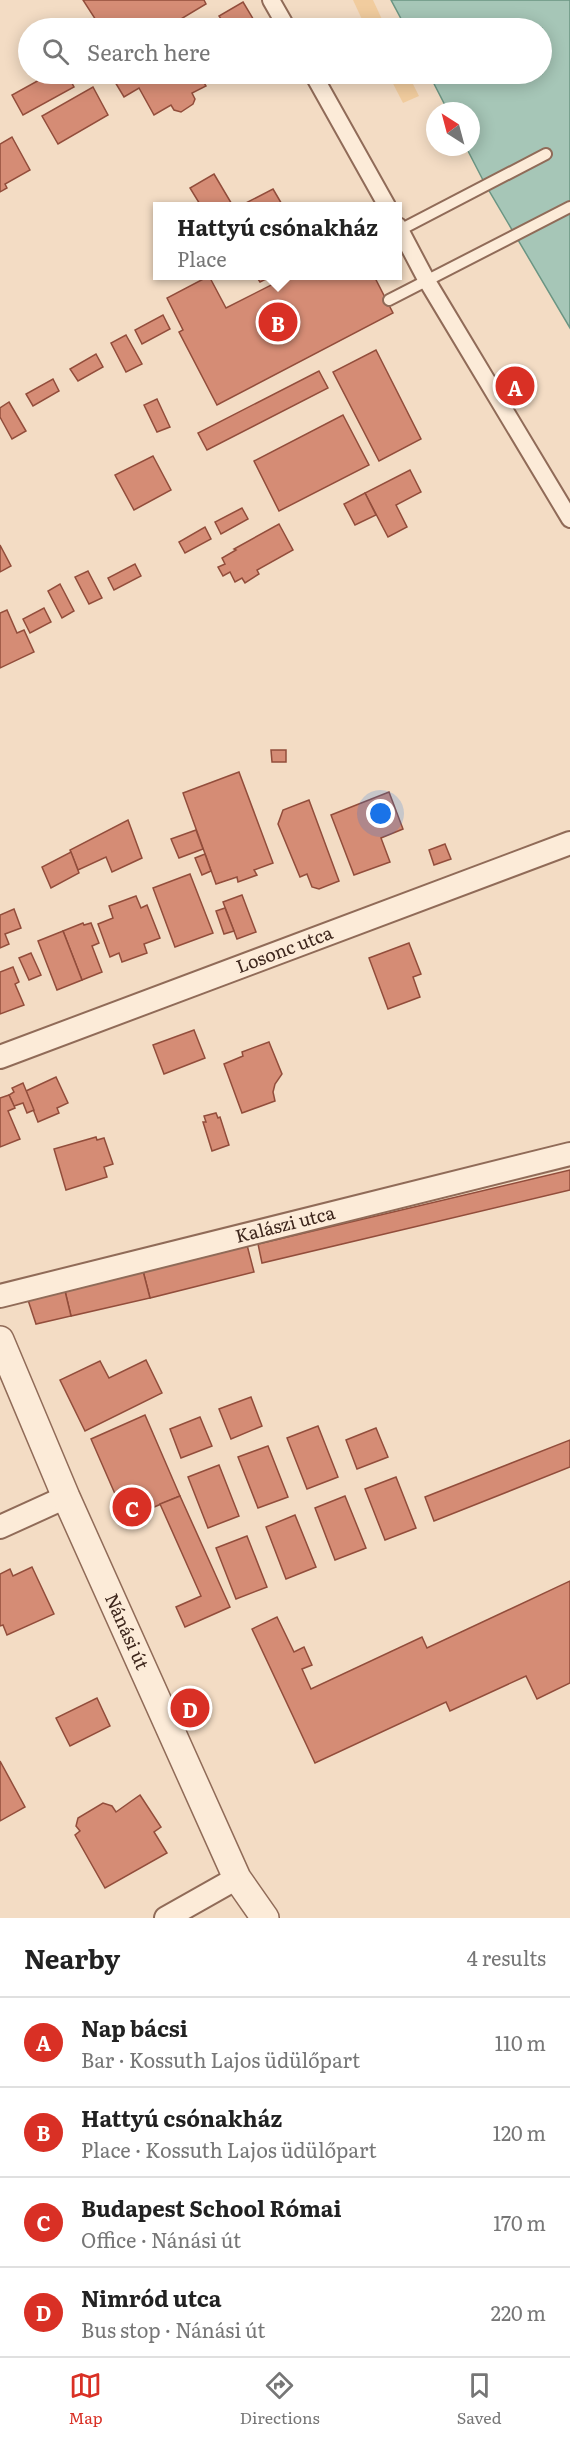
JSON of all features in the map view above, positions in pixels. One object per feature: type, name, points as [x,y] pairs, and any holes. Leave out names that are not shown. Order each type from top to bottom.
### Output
[{"type":"street","points":[[271,0],[281,18]]},
{"type":"street","points":[[319,84],[384,202]]},
{"type":"street","points":[[402,235],[427,281],[570,519]]},
{"type":"street","name":"Losonc utca","points":[[0,1057],[570,843]]},
{"type":"street","name":"Kalászi utca","points":[[0,1296],[570,1154]]},
{"type":"street","name":"Nánási út","points":[[0,1340],[66,1497],[237,1878],[265,1918]]},
{"type":"street","points":[[0,1527],[66,1497]]},
{"type":"street","points":[[166,1918],[237,1878]]},
{"type":"lane","points":[[402,227],[546,154]]},
{"type":"lane","points":[[389,300],[570,207]]},
{"type":"sand","points":[[353,0],[373,0],[381,18],[361,18]]},
{"type":"sand","points":[[393,84],[413,84],[419,96],[403,103]]},
{"type":"shaded area","points":[[391,0],[570,0],[570,328],[471,156],[480,156],[480,102],[443,102],[434,84],[552,84],[552,18],[401,18]]},
{"type":"building","points":[[83,0],[204,0],[206,4],[183,18],[95,18]]},
{"type":"building","points":[[243,2],[253,18],[220,18],[219,16]]},
{"type":"building","points":[[32,84],[72,84],[74,87],[23,115],[12,95]]},
{"type":"building","points":[[116,84],[205,84],[206,86],[192,93],[195,99],[193,104],[181,112],[174,110],[171,105],[154,115],[139,88],[124,97]]},
{"type":"building","points":[[93,87],[108,115],[58,144],[42,116]]},
{"type":"building","points":[[12,137],[30,170],[5,184],[7,188],[0,192],[0,144]]},
{"type":"building","points":[[214,174],[231,202],[199,202],[190,188]]},
{"type":"building","points":[[273,189],[281,202],[248,202]]},
{"type":"building","points":[[201,280],[211,280],[226,308],[281,280],[376,280],[393,313],[217,405],[179,332],[183,330],[167,298]]},
{"type":"building","points":[[163,315],[170,329],[142,344],[135,330]]},
{"type":"building","points":[[126,335],[142,364],[126,372],[111,343]]},
{"type":"building","points":[[376,350],[421,439],[379,461],[333,372]]},
{"type":"building","points":[[96,354],[103,367],[78,381],[70,369]]},
{"type":"building","points":[[319,371],[328,388],[207,450],[198,433]]},
{"type":"building","points":[[53,379],[59,391],[33,406],[26,394]]},
{"type":"building","points":[[157,399],[170,427],[157,432],[144,405]]},
{"type":"building","points":[[9,402],[26,431],[12,439],[0,417],[0,408]]},
{"type":"building","points":[[343,415],[369,465],[279,511],[254,461]]},
{"type":"building","points":[[153,456],[171,490],[134,510],[115,475]]},
{"type":"building","points":[[410,470],[421,492],[396,505],[407,527],[388,537],[365,493]]},
{"type":"building","points":[[365,493],[376,515],[355,525],[344,504]]},
{"type":"building","points":[[242,508],[248,519],[221,534],[215,522]]},
{"type":"building","points":[[279,524],[293,550],[257,570],[259,574],[245,583],[242,578],[235,582],[230,572],[223,576],[218,567],[225,564],[222,558]]},
{"type":"building","points":[[205,527],[211,539],[185,553],[179,542]]},
{"type":"building","points":[[0,545],[11,566],[0,572]]},
{"type":"building","points":[[135,564],[141,576],[114,590],[108,578]]},
{"type":"building","points":[[88,571],[102,598],[89,604],[75,577]]},
{"type":"building","points":[[60,584],[74,611],[62,618],[48,591]]},
{"type":"building","points":[[44,608],[51,622],[30,633],[23,619]]},
{"type":"building","points":[[7,610],[17,633],[24,630],[34,652],[0,668],[0,613]]},
{"type":"building","points":[[271,750],[286,750],[286,762],[272,762]]},
{"type":"building","points":[[239,772],[273,863],[254,870],[257,875],[238,882],[237,877],[216,884],[183,793]]},
{"type":"building","points":[[389,792],[403,829],[381,838],[390,862],[354,875],[331,815]]},
{"type":"building","points":[[309,800],[339,881],[319,889],[312,887],[307,874],[300,877],[278,824],[283,810]]},
{"type":"building","points":[[128,820],[142,858],[112,872],[106,857],[78,870],[70,850]]},
{"type":"building","points":[[196,830],[203,849],[179,858],[171,839]]},
{"type":"building","points":[[445,844],[451,859],[434,865],[429,850]]},
{"type":"building","points":[[71,852],[79,873],[51,888],[42,867]]},
{"type":"building","points":[[205,854],[211,871],[202,875],[195,858]]},
{"type":"building","points":[[190,874],[213,933],[175,947],[153,888]]},
{"type":"building","points":[[242,895],[256,932],[237,939],[223,902]]},
{"type":"building","points":[[136,896],[141,908],[147,905],[160,938],[144,944],[147,953],[122,962],[119,953],[110,957],[98,924],[113,918],[109,906]]},
{"type":"building","points":[[225,908],[234,931],[224,934],[216,911]]},
{"type":"building","points":[[14,909],[21,928],[5,934],[9,944],[0,948],[0,915]]},
{"type":"building","points":[[83,923],[84,925],[91,923],[99,943],[92,946],[102,972],[82,980],[63,931]]},
{"type":"building","points":[[63,931],[82,980],[57,990],[38,941]]},
{"type":"building","points":[[409,943],[421,974],[413,977],[420,997],[388,1009],[369,958]]},
{"type":"building","points":[[31,953],[41,975],[29,980],[19,958]]},
{"type":"building","points":[[13,967],[19,982],[15,984],[24,1005],[0,1014],[0,972]]},
{"type":"building","points":[[194,1030],[205,1058],[164,1074],[153,1045]]},
{"type":"building","points":[[269,1042],[282,1074],[275,1084],[273,1092],[275,1101],[242,1113],[224,1064],[243,1056],[242,1052]]},
{"type":"building","points":[[56,1077],[68,1103],[57,1108],[59,1113],[38,1122],[26,1091]]},
{"type":"building","points":[[23,1083],[34,1110],[27,1113],[23,1103],[14,1106],[9,1095],[14,1092],[12,1088]]},
{"type":"building","points":[[9,1095],[15,1108],[8,1111],[20,1139],[0,1147],[0,1098]]},
{"type":"building","points":[[216,1113],[218,1118],[220,1117],[229,1145],[212,1151],[203,1122],[206,1122],[204,1116]]},
{"type":"building","points":[[96,1137],[97,1140],[104,1138],[113,1164],[104,1167],[107,1177],[66,1190],[54,1149]]},
{"type":"building","points":[[570,1170],[570,1190],[262,1263],[258,1244]]},
{"type":"building","points":[[247,1245],[254,1272],[150,1298],[143,1271]]},
{"type":"building","points":[[143,1271],[150,1298],[71,1316],[65,1291]]},
{"type":"building","points":[[65,1291],[71,1316],[36,1324],[28,1300]]},
{"type":"building","points":[[146,1360],[162,1393],[85,1431],[60,1380],[100,1361],[109,1378]]},
{"type":"building","points":[[251,1397],[262,1426],[231,1439],[219,1409]]},
{"type":"building","points":[[145,1415],[180,1496],[126,1519],[91,1439]]},
{"type":"building","points":[[200,1417],[212,1446],[181,1458],[170,1429]]},
{"type":"building","points":[[318,1426],[338,1477],[307,1489],[287,1438]]},
{"type":"building","points":[[376,1428],[388,1457],[357,1469],[346,1440]]},
{"type":"building","points":[[570,1440],[570,1467],[434,1521],[425,1497]]},
{"type":"building","points":[[268,1446],[288,1497],[258,1508],[238,1457]]},
{"type":"building","points":[[219,1465],[239,1516],[208,1528],[188,1477]]},
{"type":"building","points":[[396,1477],[416,1528],[385,1540],[365,1489]]},
{"type":"building","points":[[180,1496],[230,1607],[185,1627],[176,1607],[201,1596],[160,1504]]},
{"type":"building","points":[[345,1496],[366,1548],[335,1560],[315,1508]]},
{"type":"building","points":[[295,1515],[316,1567],[286,1579],[266,1527]]},
{"type":"building","points":[[247,1536],[267,1587],[236,1599],[216,1548]]},
{"type":"building","points":[[32,1567],[54,1614],[7,1635],[3,1625],[0,1626],[0,1574],[10,1569],[13,1576]]},
{"type":"building","points":[[570,1581],[570,1683],[537,1699],[526,1676],[450,1711],[446,1702],[315,1763],[252,1629],[277,1617],[294,1652],[304,1647],[312,1665],[302,1669],[311,1689],[422,1637],[427,1648]]},
{"type":"building","points":[[97,1698],[110,1726],[70,1746],[56,1718]]},
{"type":"building","points":[[0,1761],[25,1807],[0,1821]]},
{"type":"building","points":[[140,1795],[161,1827],[154,1832],[167,1853],[105,1888],[75,1835],[80,1831],[76,1826],[78,1818],[103,1803],[112,1806],[116,1812]]},
{"type":"place","name":"Hattyú csónakház","points":[[278,322]]},
{"type":"place","name":"Nap bácsi","points":[[515,386]]},
{"type":"place","name":"Budapest School Római","points":[[132,1507]]},
{"type":"place","name":"Nimród utca","points":[[190,1708]]}]
